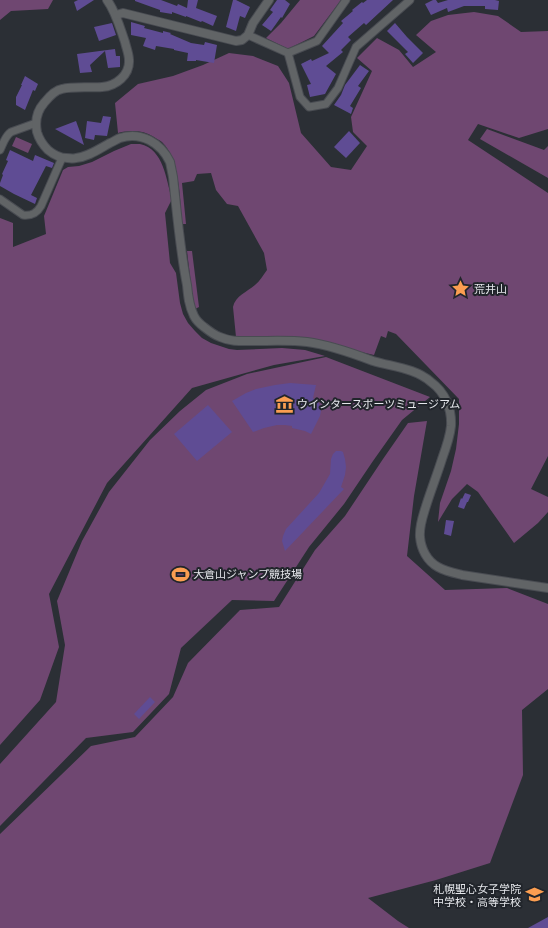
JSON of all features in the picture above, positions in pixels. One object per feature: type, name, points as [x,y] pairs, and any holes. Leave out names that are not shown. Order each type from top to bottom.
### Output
[{"type":"street","points":[[107,0],[112,6],[116,15],[127,49],[129,60],[127,71],[124,77],[116,83],[104,87],[62,89],[50,96],[42,105],[38,114],[36,123],[40,139],[53,154],[62,158],[76,158],[88,155],[120,138],[129,136],[145,138],[160,147],[170,163],[173,177],[188,298],[195,317],[201,325],[218,337],[228,340],[291,341],[322,345],[343,350],[376,362],[397,366],[431,381],[444,395],[448,403],[451,426],[447,444],[420,527],[420,536],[425,555],[439,568],[449,572],[548,588]]},
{"type":"street","points":[[116,15],[123,13],[236,41],[242,40],[248,35],[253,22],[268,0]]},
{"type":"street","points":[[248,35],[288,53],[317,41],[346,0]]},
{"type":"street","points":[[288,53],[300,97],[309,107],[326,104],[338,88],[356,47],[410,0]]},
{"type":"street","points":[[0,150],[8,134],[36,123]]},
{"type":"street","points":[[0,199],[23,215],[33,214],[38,211],[62,158]]},
{"type":"shaded area","points":[[0,0],[53,0],[48,9],[11,11],[0,20]]},
{"type":"shaded area","points":[[300,0],[341,0],[314,36],[288,49],[266,38],[281,23]]},
{"type":"shaded area","points":[[474,12],[498,16],[521,32],[548,31],[548,129],[519,138],[478,124],[468,140],[548,193],[548,456],[531,489],[548,497],[548,512],[538,523],[514,543],[478,492],[467,484],[452,499],[438,522],[440,503],[451,471],[456,449],[459,424],[459,399],[396,334],[388,331],[386,338],[381,336],[374,355],[310,340],[269,336],[236,337],[233,307],[234,303],[260,280],[267,270],[264,253],[238,206],[227,204],[216,190],[211,173],[197,174],[194,181],[182,183],[186,224],[182,224],[180,192],[176,169],[168,149],[161,141],[145,133],[127,131],[118,133],[115,103],[138,84],[173,76],[203,65],[229,53],[253,56],[278,66],[289,83],[301,133],[331,167],[351,170],[367,146],[353,132],[351,117],[372,71],[357,58],[377,38],[399,50],[413,67],[436,52],[416,35],[431,21],[448,15]]},
{"type":"shaded area","points":[[487,129],[544,150],[548,146],[548,178],[480,139]]},
{"type":"shaded area","points":[[16,137],[32,144],[28,153],[12,146]]},
{"type":"shaded area","points":[[131,144],[140,144],[148,147],[154,152],[163,166],[172,199],[165,213],[170,263],[176,273],[183,314],[195,331],[202,338],[211,343],[229,349],[282,348],[305,350],[325,356],[274,365],[192,388],[107,483],[49,594],[59,647],[40,700],[0,745],[0,218],[13,223],[13,247],[46,234],[44,216],[63,170],[68,167],[79,166],[92,162]]},
{"type":"shaded area","points":[[187,251],[192,251],[199,307],[195,309],[193,301]]},
{"type":"shaded area","name":"大倉山ジャンプ競技場","points":[[326,357],[430,397],[402,420],[344,504],[309,547],[274,601],[232,600],[181,648],[169,694],[133,732],[86,738],[0,826],[0,764],[56,702],[65,645],[57,601],[82,541],[109,492],[150,440],[180,411],[206,390],[247,374]]},
{"type":"shaded area","points":[[427,421],[414,496],[407,556],[445,590],[507,588],[548,604],[548,689],[522,710],[523,775],[490,863],[436,880],[368,898],[409,928],[0,928],[0,834],[91,746],[135,737],[173,697],[188,663],[240,610],[279,607],[315,550],[345,516],[408,423]]},
{"type":"building","points":[[78,0],[94,0],[77,11],[74,2]]},
{"type":"building","points":[[135,0],[161,0],[187,8],[188,0],[198,0],[196,8],[217,16],[213,26],[172,12],[172,14],[160,12],[160,10]]},
{"type":"building","points":[[233,0],[250,7],[245,18],[240,16],[236,31],[226,27]]},
{"type":"building","points":[[277,0],[285,0],[290,4],[282,18],[281,17],[271,31],[262,25],[273,12],[270,10]]},
{"type":"building","points":[[367,0],[393,0],[366,25],[364,23],[348,37],[351,40],[341,50],[343,52],[326,66],[336,74],[325,94],[310,97],[307,85],[311,84],[301,64],[311,59],[312,61],[329,53],[322,46],[343,23],[341,21],[353,11],[352,10]]},
{"type":"building","points":[[436,0],[438,3],[448,0],[499,1],[498,10],[485,9],[485,6],[464,6],[448,12],[447,8],[431,15],[425,4]]},
{"type":"building","points":[[131,22],[145,26],[144,28],[163,33],[163,31],[171,33],[170,34],[191,43],[204,45],[205,42],[217,45],[214,63],[196,60],[187,61],[188,53],[156,46],[155,50],[143,46],[146,38],[131,35]]},
{"type":"building","points":[[112,23],[116,35],[99,41],[94,27]]},
{"type":"building","points":[[395,23],[423,53],[413,63],[405,54],[408,52],[387,31]]},
{"type":"building","points":[[115,49],[116,56],[120,56],[120,67],[108,68],[105,51],[90,65],[92,72],[80,73],[77,54]]},
{"type":"building","points":[[360,65],[369,71],[358,86],[361,88],[350,106],[353,108],[351,114],[334,105],[341,95],[345,85]]},
{"type":"building","points":[[25,76],[38,84],[35,91],[33,90],[25,110],[16,105],[16,97]]},
{"type":"building","points":[[103,116],[111,117],[107,136],[95,135],[94,140],[85,138],[87,121],[101,123]]},
{"type":"building","points":[[76,121],[80,132],[84,145],[55,129]]},
{"type":"building","points":[[349,131],[360,143],[346,158],[334,147]]},
{"type":"building","points":[[10,150],[33,161],[35,155],[54,163],[52,168],[46,166],[31,195],[37,198],[35,204],[0,186],[2,174],[8,161],[6,160]]},
{"type":"building","points":[[290,383],[316,385],[313,398],[319,403],[321,411],[311,434],[292,428],[292,426],[285,425],[277,425],[253,432],[232,401],[256,389]]},
{"type":"building","points":[[208,405],[232,432],[197,461],[174,434]]},
{"type":"building","points":[[336,451],[343,452],[345,459],[345,475],[341,487],[344,489],[285,551],[282,541],[286,529],[319,493],[330,474],[331,459]]},
{"type":"building","points":[[465,493],[471,495],[464,509],[458,507],[461,498],[462,499]]},
{"type":"building","points":[[446,520],[454,521],[451,536],[444,534]]},
{"type":"building","points":[[150,697],[155,702],[139,719],[134,714]]},
{"type":"building","points":[[548,917],[548,928],[528,928]]},
{"type":"place","name":"荒井山","points":[[461,289]]},
{"type":"place","name":"ウインタースポーツミュージアム","points":[[284,404]]},
{"type":"place","name":"大倉山ジャンプ競技場","points":[[180,574]]},
{"type":"place","name":"札幌聖心女子学院 中学校・高等学校","points":[[534,895]]}]
